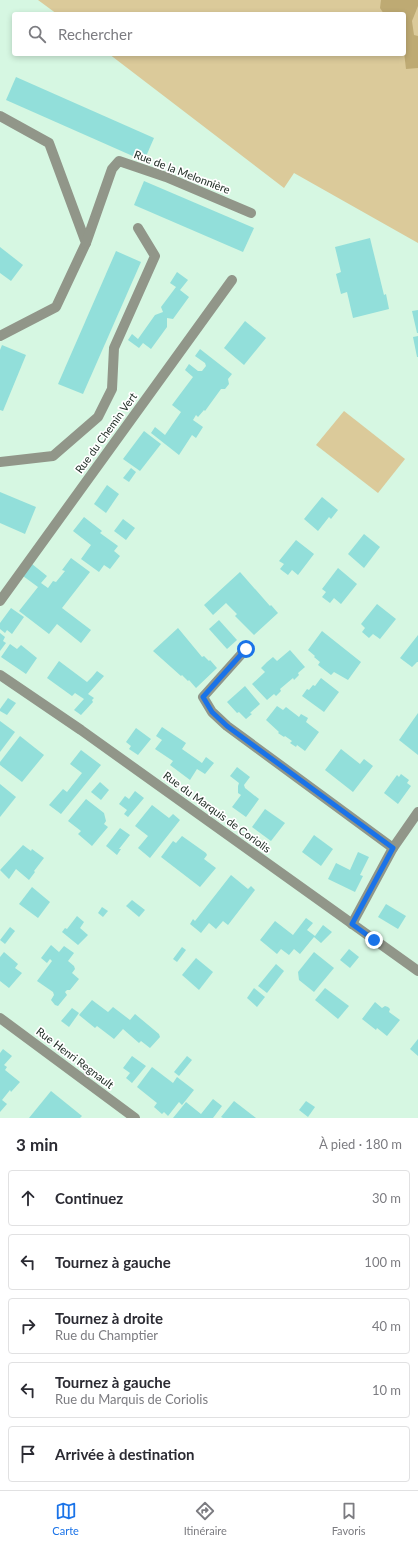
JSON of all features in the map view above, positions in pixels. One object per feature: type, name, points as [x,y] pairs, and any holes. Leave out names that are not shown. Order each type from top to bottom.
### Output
[{"type":"street","points":[[0,116],[49,143],[86,243]]},
{"type":"street","name":"Rue de la Melonnière","points":[[0,336],[56,307],[86,243],[112,169],[119,161],[166,177],[251,213]]},
{"type":"street","points":[[0,462],[53,456],[98,417],[112,389],[114,348],[155,256],[138,228]]},
{"type":"street","name":"Rue du Chemin Vert","points":[[0,601],[232,280]]},
{"type":"street","points":[[246,649],[203,697],[212,712],[227,726],[393,848]]},
{"type":"street","name":"Rue du Marquis de Coriolis","points":[[0,675],[88,735],[418,971]]},
{"type":"street","points":[[352,924],[393,848],[418,812]]},
{"type":"street","name":"Rue Henri Regnault","points":[[0,1018],[135,1118]]},
{"type":"shaded area","points":[[38,0],[418,0],[418,243],[294,173],[284,188],[112,56],[406,56],[406,12],[54,12]]},
{"type":"shaded area","points":[[381,0],[418,0],[418,6],[412,21],[414,35],[418,36],[418,68],[406,69],[404,56],[406,56],[406,12],[383,12],[380,8]]},
{"type":"shaded area","points":[[344,411],[405,459],[378,493],[316,445]]},
{"type":"building","points":[[16,77],[154,138],[144,161],[6,100]]},
{"type":"building","points":[[144,181],[254,228],[243,252],[134,205]]},
{"type":"building","points":[[370,238],[384,295],[386,294],[389,309],[353,318],[347,292],[341,294],[336,274],[341,272],[335,247]]},
{"type":"building","points":[[0,247],[23,265],[11,281],[0,273]]},
{"type":"building","points":[[116,251],[141,262],[83,394],[58,384]]},
{"type":"building","points":[[177,272],[188,280],[180,290],[189,297],[173,319],[167,318],[167,327],[151,349],[143,343],[139,348],[128,340],[132,334],[138,339],[155,315],[163,312],[161,307],[176,287],[170,283]]},
{"type":"building","points":[[418,310],[418,333],[417,333],[412,311]]},
{"type":"building","points":[[245,321],[266,338],[244,365],[224,348]]},
{"type":"building","points":[[418,336],[418,357],[417,357],[413,337]]},
{"type":"building","points":[[2,345],[26,355],[3,411],[0,410],[0,350]]},
{"type":"building","points":[[200,349],[232,374],[228,379],[229,384],[225,389],[221,389],[205,411],[204,410],[198,417],[196,415],[193,420],[203,427],[196,438],[192,435],[179,455],[151,433],[155,427],[165,435],[181,412],[172,405],[193,377],[185,370],[189,364],[198,371],[202,371],[206,366],[205,363],[195,356]]},
{"type":"building","points":[[144,431],[161,444],[140,471],[123,459]]},
{"type":"building","points":[[131,468],[136,472],[129,482],[123,478]]},
{"type":"building","points":[[107,485],[119,494],[106,513],[94,504]]},
{"type":"building","points":[[0,492],[36,507],[25,534],[0,523]]},
{"type":"building","points":[[322,497],[338,510],[331,519],[329,517],[318,531],[304,519]]},
{"type":"building","points":[[84,517],[102,531],[100,533],[118,546],[114,551],[120,556],[110,569],[104,565],[99,572],[81,559],[91,545],[73,531]]},
{"type":"building","points":[[123,519],[135,528],[126,540],[114,531]]},
{"type":"building","points":[[364,534],[380,547],[364,568],[348,554]]},
{"type":"building","points":[[296,540],[314,554],[298,575],[292,570],[288,575],[280,569],[284,564],[279,561]]},
{"type":"building","points":[[71,558],[90,572],[62,608],[91,630],[81,643],[57,624],[49,634],[19,611],[38,587],[23,576],[32,564],[47,576],[41,583],[48,588],[53,581],[56,582],[65,571],[62,570]]},
{"type":"building","points":[[338,568],[357,584],[341,604],[334,598],[330,603],[322,597],[326,592],[322,589]]},
{"type":"building","points":[[240,572],[278,613],[254,635],[235,616],[237,614],[226,603],[213,615],[204,605]]},
{"type":"building","points":[[377,604],[396,619],[380,639],[373,634],[369,638],[362,632],[365,628],[361,624]]},
{"type":"building","points":[[11,608],[24,617],[12,634],[7,630],[5,633],[0,629],[0,623]]},
{"type":"building","points":[[219,620],[237,640],[227,649],[209,629]]},
{"type":"building","points":[[178,628],[202,657],[204,656],[209,661],[210,660],[217,668],[196,688],[189,680],[188,681],[182,675],[181,676],[153,651]]},
{"type":"building","points":[[322,631],[361,662],[348,680],[334,672],[331,675],[318,665],[320,662],[308,650]]},
{"type":"building","points":[[0,633],[5,637],[3,641],[6,643],[0,651]]},
{"type":"building","points":[[418,635],[418,662],[412,667],[400,658]]},
{"type":"building","points":[[10,644],[17,649],[21,645],[37,658],[26,674],[1,657]]},
{"type":"building","points":[[290,650],[305,667],[298,673],[299,675],[294,680],[293,678],[280,689],[281,691],[276,696],[274,694],[267,700],[252,684],[265,672],[261,668],[267,662],[273,657],[277,661]]},
{"type":"building","points":[[59,661],[87,682],[97,671],[104,676],[88,694],[94,698],[92,700],[93,702],[81,715],[74,710],[84,699],[75,693],[72,696],[47,678]]},
{"type":"building","points":[[321,678],[339,692],[324,712],[302,696],[307,689],[309,690],[313,685],[315,686]]},
{"type":"building","points":[[245,686],[260,704],[246,719],[239,712],[237,713],[227,702]]},
{"type":"building","points":[[8,698],[16,703],[7,715],[0,711],[0,709]]},
{"type":"building","points":[[277,706],[283,710],[286,707],[299,717],[301,714],[308,718],[306,722],[319,732],[305,751],[297,745],[296,747],[290,743],[292,741],[278,733],[279,732],[266,720]]},
{"type":"building","points":[[418,713],[418,755],[399,740]]},
{"type":"building","points":[[0,721],[15,732],[0,752]]},
{"type":"building","points":[[162,727],[186,743],[182,749],[202,763],[206,757],[214,763],[205,774],[197,769],[190,780],[170,765],[173,761],[155,749],[162,740],[156,736]]},
{"type":"building","points":[[136,728],[151,739],[138,755],[129,749],[131,746],[126,742]]},
{"type":"building","points":[[20,736],[44,755],[22,782],[0,765],[0,762]]},
{"type":"building","points":[[341,749],[360,764],[364,759],[373,766],[353,792],[325,770]]},
{"type":"building","points":[[81,750],[101,765],[61,814],[49,805],[63,789],[67,792],[82,773],[70,764]]},
{"type":"building","points":[[237,767],[250,777],[244,785],[245,788],[259,799],[246,817],[232,807],[241,795],[238,793],[239,783],[230,776]]},
{"type":"building","points":[[401,774],[409,780],[407,783],[411,786],[398,804],[384,793],[397,775],[399,777]]},
{"type":"building","points":[[100,782],[109,790],[101,800],[91,792]]},
{"type":"building","points":[[0,784],[16,797],[0,817]]},
{"type":"building","points":[[135,791],[144,798],[128,817],[124,814],[127,810],[119,804],[125,796],[129,799]]},
{"type":"building","points":[[86,799],[104,813],[106,821],[104,824],[108,827],[92,846],[78,834],[81,831],[68,821]]},
{"type":"building","points":[[152,805],[169,818],[173,814],[180,820],[150,858],[138,848],[148,836],[135,826]]},
{"type":"building","points":[[265,809],[285,823],[271,841],[252,827]]},
{"type":"building","points":[[120,828],[130,835],[119,849],[121,849],[117,855],[106,846]]},
{"type":"building","points":[[314,835],[333,849],[321,866],[302,852]]},
{"type":"building","points":[[182,836],[206,853],[207,855],[204,859],[216,868],[200,887],[161,857],[173,841],[176,843]]},
{"type":"building","points":[[23,845],[31,851],[32,849],[44,858],[29,880],[16,869],[9,879],[0,870]]},
{"type":"building","points":[[358,852],[369,857],[360,875],[363,876],[355,892],[328,879],[336,863],[350,870]]},
{"type":"building","points":[[231,875],[248,889],[251,886],[255,890],[228,925],[223,921],[216,929],[209,923],[201,933],[190,924],[193,919],[195,921]]},
{"type":"building","points":[[32,887],[50,902],[38,918],[19,904]]},
{"type":"building","points":[[132,900],[145,910],[139,917],[126,906]]},
{"type":"building","points":[[386,904],[406,916],[398,929],[378,917]]},
{"type":"building","points":[[102,907],[108,911],[103,917],[98,913]]},
{"type":"building","points":[[77,916],[84,922],[80,928],[88,935],[78,945],[62,932],[65,928],[67,929]]},
{"type":"building","points":[[306,918],[313,923],[307,930],[315,936],[323,925],[332,932],[321,943],[314,937],[300,954],[294,949],[289,955],[281,949],[277,954],[260,940],[275,921],[293,935]]},
{"type":"building","points":[[10,927],[15,931],[5,944],[0,940]]},
{"type":"building","points":[[51,945],[59,952],[64,946],[74,953],[68,961],[74,966],[75,969],[72,973],[79,979],[70,990],[65,992],[67,995],[58,1006],[51,1000],[54,995],[53,992],[37,981],[52,961],[50,959],[47,963],[41,958]]},
{"type":"building","points":[[182,947],[186,950],[177,962],[173,959]]},
{"type":"building","points":[[349,949],[359,957],[350,968],[340,960]]},
{"type":"building","points":[[4,952],[18,964],[15,968],[22,973],[9,988],[0,981],[0,957]]},
{"type":"building","points":[[314,952],[334,968],[314,992],[299,980],[298,972]]},
{"type":"building","points":[[196,958],[213,972],[199,990],[182,975]]},
{"type":"building","points":[[276,964],[284,971],[267,993],[258,986]]},
{"type":"building","points":[[254,988],[265,997],[257,1007],[247,998]]},
{"type":"building","points":[[325,988],[349,1006],[338,1019],[315,1000]]},
{"type":"building","points":[[92,1000],[108,1012],[113,1007],[130,1020],[135,1014],[159,1034],[160,1037],[150,1048],[141,1041],[139,1043],[123,1029],[114,1039],[97,1026],[95,1028],[79,1015]]},
{"type":"building","points":[[375,1002],[382,1008],[385,1006],[388,1007],[390,1009],[389,1012],[400,1020],[387,1036],[377,1028],[376,1030],[362,1019]]},
{"type":"building","points":[[72,1008],[79,1013],[69,1027],[61,1021]]},
{"type":"building","points":[[418,1039],[418,1056],[410,1049]]},
{"type":"building","points":[[3,1049],[12,1056],[4,1065],[7,1067],[5,1070],[20,1082],[11,1092],[10,1090],[2,1100],[7,1104],[0,1112],[0,1053]]},
{"type":"building","points":[[132,1056],[146,1066],[132,1083],[126,1078],[130,1073],[123,1068]]},
{"type":"building","points":[[187,1056],[192,1060],[179,1076],[174,1072]]},
{"type":"building","points":[[152,1067],[173,1083],[177,1077],[194,1090],[182,1105],[179,1102],[168,1116],[164,1112],[162,1114],[154,1107],[157,1103],[137,1087]]},
{"type":"building","points":[[51,1091],[82,1116],[80,1118],[29,1118]]},
{"type":"building","points":[[213,1099],[222,1106],[213,1118],[173,1118],[186,1102],[201,1114]]},
{"type":"building","points":[[234,1101],[256,1118],[221,1117]]},
{"type":"building","points":[[306,1101],[315,1107],[308,1117],[299,1110]]},
{"type":"route","points":[[246,649],[203,697],[212,712],[227,726],[393,848],[352,924],[374,940]]}]
